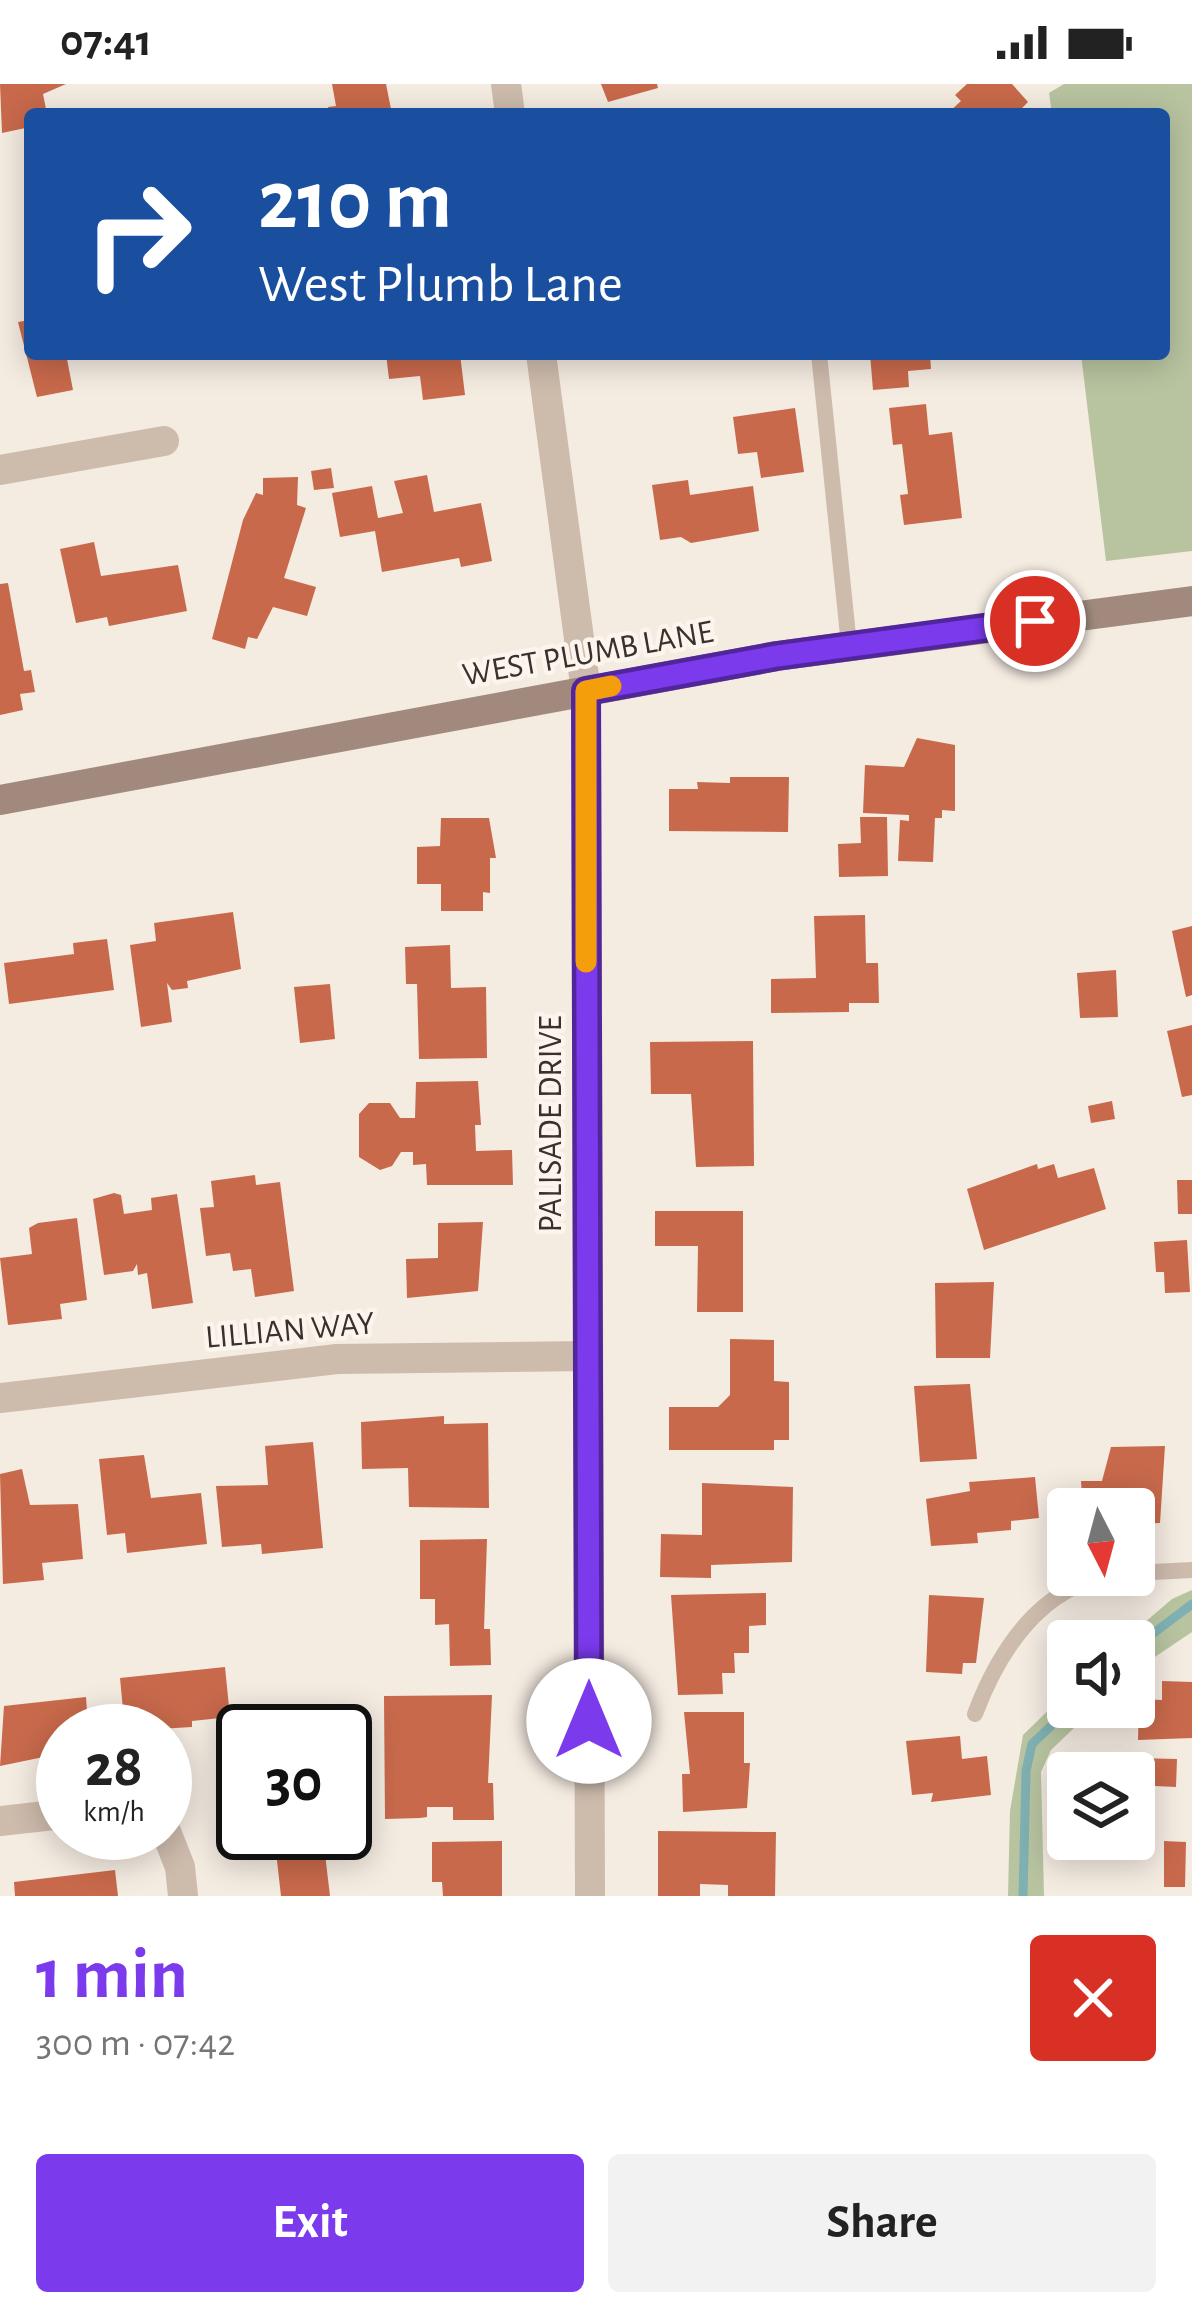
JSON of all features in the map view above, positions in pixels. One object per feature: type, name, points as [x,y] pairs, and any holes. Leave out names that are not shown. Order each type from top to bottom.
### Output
[{"type":"main road","name":"WEST PLUMB LANE","points":[[0,800],[850,645],[1192,601]]},
{"type":"street","name":"PALISADE DRIVE","points":[[542,360],[586,691],[590,1896]]},
{"type":"street","points":[[0,470],[164,441]]},
{"type":"street","name":"LILLIAN WAY","points":[[0,1398],[337,1359],[587,1356]]},
{"type":"street","points":[[0,1821],[36,1817]]},
{"type":"street","points":[[177,1860],[183,1896]]},
{"type":"lane","points":[[820,360],[850,645]]},
{"type":"lane","points":[[1155,1572],[1192,1570]]},
{"type":"lane","points":[[975,1714],[988,1679],[1053,1596]]},
{"type":"green space","points":[[1064,84],[1192,84],[1192,551],[1106,561],[1082,360],[1170,360],[1170,108],[1051,108],[1049,93]]},
{"type":"green space","points":[[1192,1590],[1192,1632],[1155,1657],[1155,1620],[1148,1620],[1172,1599]]},
{"type":"green space","points":[[1047,1712],[1047,1728],[1074,1728],[1047,1752],[1041,1772],[1044,1896],[1008,1896],[1010,1811],[1023,1735]]},
{"type":"building","points":[[0,84],[66,84],[43,94],[46,108],[24,108],[24,128],[2,133]]},
{"type":"building","points":[[332,84],[386,84],[391,108],[328,108],[336,106]]},
{"type":"building","points":[[601,84],[657,84],[658,88],[608,102]]},
{"type":"building","points":[[967,84],[1012,84],[1028,102],[1022,108],[953,108],[961,101],[955,95]]},
{"type":"building","points":[[28,360],[67,360],[73,390],[37,397]]},
{"type":"building","points":[[387,360],[461,360],[465,395],[423,400],[420,376],[389,379]]},
{"type":"building","points":[[870,360],[930,360],[931,369],[908,371],[909,387],[873,390]]},
{"type":"building","points":[[926,404],[929,435],[952,432],[962,518],[904,525],[900,495],[908,494],[902,444],[893,445],[889,408]]},
{"type":"building","points":[[795,408],[804,472],[761,478],[757,452],[738,454],[733,417]]},
{"type":"building","points":[[331,468],[334,488],[314,490],[311,471]]},
{"type":"building","points":[[427,475],[434,512],[481,503],[492,561],[461,567],[459,558],[382,572],[375,531],[340,537],[332,493],[372,486],[378,518],[403,513],[394,481]]},
{"type":"building","points":[[298,477],[297,505],[306,508],[284,578],[316,587],[307,616],[273,607],[257,639],[248,637],[245,649],[212,639],[243,520],[256,493],[263,495],[263,478]]},
{"type":"building","points":[[688,480],[690,495],[753,486],[759,531],[691,543],[681,537],[660,540],[652,485]]},
{"type":"building","points":[[94,542],[101,576],[178,565],[187,611],[109,626],[107,617],[76,623],[60,549]]},
{"type":"building","points":[[8,583],[24,671],[31,670],[35,692],[20,694],[23,710],[0,715],[0,584]]},
{"type":"building","points":[[917,738],[955,745],[955,811],[942,810],[942,818],[935,818],[933,862],[898,861],[900,820],[909,821],[909,815],[863,813],[865,765],[904,767]]},
{"type":"building","points":[[730,777],[789,777],[788,832],[669,831],[669,789],[698,789],[697,782],[730,783]]},
{"type":"building","points":[[860,817],[887,817],[888,876],[839,877],[838,844],[861,843]]},
{"type":"building","points":[[441,818],[489,818],[496,858],[490,858],[490,893],[483,892],[483,911],[441,911],[441,884],[417,884],[417,847],[440,846]]},
{"type":"building","points":[[233,912],[241,969],[187,981],[188,988],[172,990],[167,983],[172,1022],[141,1027],[130,945],[156,941],[154,923]]},
{"type":"building","points":[[865,915],[866,963],[878,963],[879,1003],[849,1003],[849,1012],[771,1013],[771,979],[816,978],[814,916]]},
{"type":"building","points":[[1192,926],[1192,995],[1186,997],[1172,931]]},
{"type":"building","points":[[107,939],[114,990],[9,1004],[4,963],[74,954],[73,943]]},
{"type":"building","points":[[450,945],[451,988],[486,987],[487,1058],[419,1059],[417,984],[406,984],[405,947]]},
{"type":"building","points":[[1116,970],[1118,1017],[1080,1018],[1077,973]]},
{"type":"building","points":[[330,984],[335,1039],[300,1043],[294,987]]},
{"type":"building","points":[[1192,1025],[1192,1095],[1182,1097],[1167,1031]]},
{"type":"building","points":[[753,1041],[754,1166],[696,1167],[691,1094],[651,1094],[650,1042]]},
{"type":"building","points":[[478,1081],[481,1125],[475,1125],[476,1151],[512,1150],[513,1185],[427,1185],[426,1164],[413,1165],[413,1152],[401,1152],[392,1166],[380,1170],[359,1157],[359,1114],[369,1103],[390,1103],[400,1118],[415,1118],[416,1082]]},
{"type":"building","points":[[1112,1101],[1115,1119],[1091,1123],[1088,1106]]},
{"type":"building","points":[[1037,1164],[1038,1169],[1054,1164],[1058,1178],[1094,1168],[1106,1209],[984,1250],[967,1189]]},
{"type":"building","points":[[255,1175],[256,1185],[280,1182],[294,1291],[255,1297],[251,1269],[233,1271],[230,1253],[206,1256],[200,1208],[214,1207],[211,1181]]},
{"type":"building","points":[[1177,1180],[1192,1180],[1192,1214],[1178,1214]]},
{"type":"building","points":[[177,1194],[193,1303],[152,1309],[147,1273],[138,1275],[137,1264],[133,1271],[104,1275],[93,1199],[121,1195],[124,1214],[152,1210],[151,1198]]},
{"type":"building","points":[[655,1211],[743,1211],[743,1312],[697,1312],[698,1246],[655,1246]]},
{"type":"building","points":[[77,1218],[87,1300],[60,1304],[62,1319],[8,1325],[0,1258],[32,1254],[29,1228],[38,1223]]},
{"type":"building","points":[[483,1222],[478,1291],[407,1298],[406,1259],[438,1258],[438,1223]]},
{"type":"building","points":[[1187,1240],[1190,1292],[1165,1293],[1164,1272],[1156,1272],[1154,1242]]},
{"type":"building","points":[[994,1282],[990,1358],[936,1358],[935,1283]]},
{"type":"building","points":[[730,1339],[774,1340],[774,1381],[789,1382],[789,1440],[774,1440],[774,1450],[669,1450],[669,1407],[718,1407],[730,1395]]},
{"type":"building","points":[[970,1384],[977,1459],[920,1462],[914,1386]]},
{"type":"building","points":[[444,1416],[444,1424],[488,1423],[489,1508],[409,1507],[408,1468],[362,1469],[361,1422]]},
{"type":"building","points":[[313,1442],[323,1548],[262,1554],[261,1544],[222,1547],[216,1486],[268,1485],[265,1446]]},
{"type":"building","points":[[1165,1446],[1160,1523],[1155,1523],[1155,1488],[1082,1488],[1081,1481],[1102,1481],[1111,1447]]},
{"type":"building","points":[[144,1455],[151,1498],[201,1493],[207,1544],[127,1553],[125,1533],[107,1535],[99,1459]]},
{"type":"building","points":[[22,1469],[30,1505],[78,1504],[83,1559],[42,1563],[44,1580],[3,1584],[0,1474]]},
{"type":"building","points":[[1035,1477],[1039,1518],[1011,1521],[1011,1530],[977,1533],[978,1543],[931,1546],[926,1499],[970,1491],[969,1482]]},
{"type":"building","points":[[702,1483],[793,1487],[792,1562],[711,1565],[711,1578],[660,1577],[661,1534],[702,1535]]},
{"type":"building","points":[[487,1539],[484,1629],[490,1629],[491,1665],[450,1666],[449,1624],[435,1625],[435,1599],[420,1599],[420,1540]]},
{"type":"building","points":[[766,1593],[766,1625],[749,1626],[749,1653],[734,1653],[735,1673],[722,1673],[723,1694],[678,1695],[671,1595]]},
{"type":"building","points":[[929,1595],[984,1598],[976,1663],[963,1663],[962,1674],[926,1672]]},
{"type":"building","points":[[225,1667],[229,1704],[216,1704],[216,1718],[192,1721],[192,1704],[122,1704],[120,1678]]},
{"type":"building","points":[[1162,1681],[1192,1682],[1192,1738],[1138,1740],[1138,1728],[1155,1728],[1155,1700],[1162,1700]]},
{"type":"building","points":[[492,1695],[488,1783],[493,1783],[494,1820],[453,1820],[453,1807],[427,1807],[427,1817],[385,1819],[384,1696]]},
{"type":"building","points":[[86,1697],[86,1704],[36,1704],[36,1759],[0,1766],[4,1706]]},
{"type":"building","points":[[684,1712],[744,1712],[744,1763],[750,1763],[747,1808],[683,1812],[682,1774],[690,1774]]},
{"type":"building","points":[[960,1736],[962,1759],[987,1756],[991,1795],[931,1802],[933,1793],[912,1795],[906,1741]]},
{"type":"building","points":[[1155,1758],[1177,1759],[1176,1787],[1155,1786]]},
{"type":"building","points":[[658,1831],[776,1832],[775,1896],[728,1896],[728,1885],[700,1884],[700,1896],[658,1896]]},
{"type":"building","points":[[502,1841],[502,1896],[443,1896],[442,1882],[432,1882],[432,1842]]},
{"type":"building","points":[[1164,1841],[1186,1842],[1185,1887],[1164,1887]]},
{"type":"building","points":[[277,1860],[326,1860],[330,1896],[281,1896]]},
{"type":"building","points":[[115,1870],[118,1896],[15,1896],[14,1882]]},
{"type":"waterway","points":[[1155,1632],[1192,1604]]},
{"type":"waterway","points":[[1023,1896],[1026,1771],[1032,1744],[1049,1728]]},
{"type":"slow traffic","points":[[586,962],[586,691],[611,686]]},
{"type":"route","points":[[589,1721],[586,691],[777,656],[1035,621]]}]
